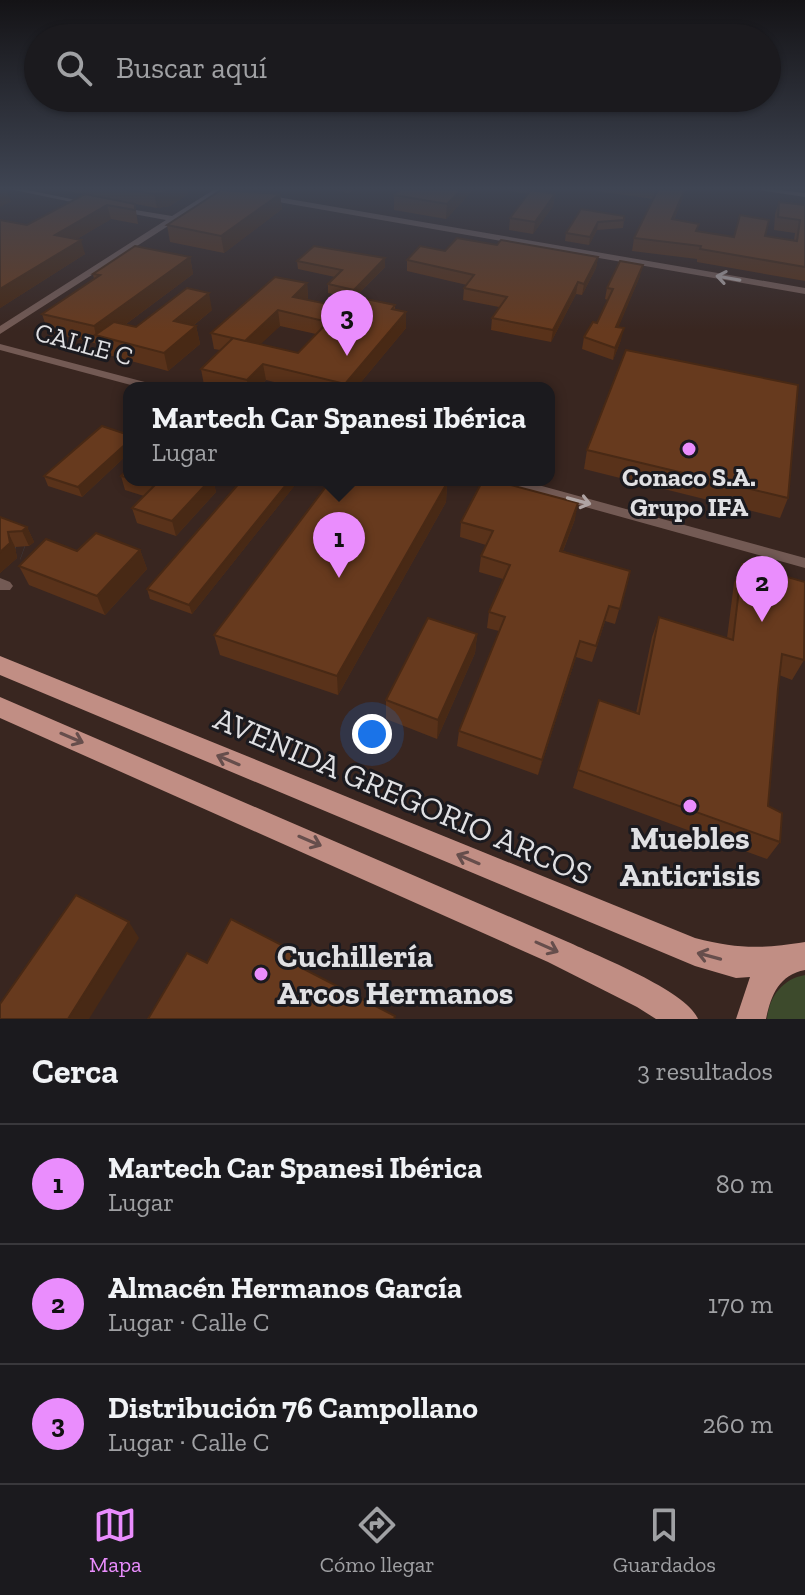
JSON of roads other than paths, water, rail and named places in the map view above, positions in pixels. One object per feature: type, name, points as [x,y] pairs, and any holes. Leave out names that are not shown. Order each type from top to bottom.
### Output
[{"type":"main road","name":"AVENIDA GREGORIO ARCOS","points":[[0,665],[695,952],[736,963],[797,954]]},
{"type":"main road","points":[[0,707],[544,946],[648,996],[683,1019]]},
{"type":"main road","points":[[751,1019],[755,995],[769,971],[797,954]]},
{"type":"street","points":[[0,331],[146,237]]},
{"type":"street","points":[[493,237],[805,291]]},
{"type":"street","name":"CALLE C","points":[[0,347],[133,382]]},
{"type":"street","points":[[526,486],[805,563]]},
{"type":"tunnel","points":[[0,544],[23,552]]},
{"type":"place","name":"Distribución 76 Campollano","points":[[347,356]]},
{"type":"place","name":"Conaco S.A. Grupo IFA","points":[[689,449]]},
{"type":"place","name":"Martech Car Spanesi Ibérica","points":[[339,578]]},
{"type":"place","name":"Almacén Hermanos García","points":[[762,622]]},
{"type":"place","name":"Muebles Anticrisis","points":[[690,806]]},
{"type":"place","name":"Cuchillería Arcos Hermanos","points":[[261,974]]}]
